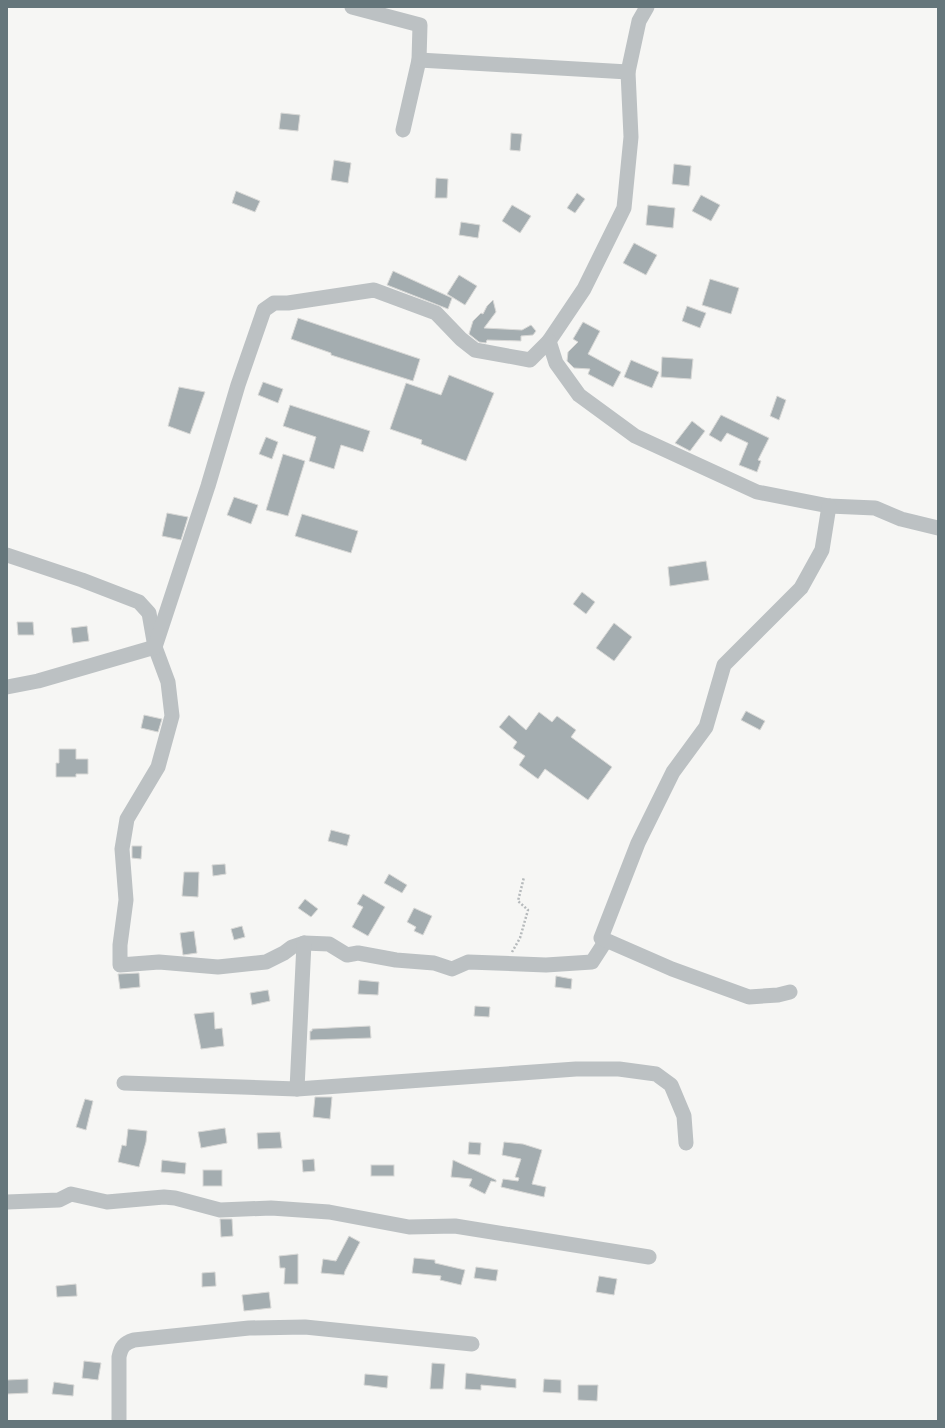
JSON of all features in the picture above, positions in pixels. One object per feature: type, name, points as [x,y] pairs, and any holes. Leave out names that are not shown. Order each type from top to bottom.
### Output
[{"type":"street","points":[[352,7],[420,25],[419,60],[403,130]]},
{"type":"street","points":[[155,647],[211,479],[236,392],[264,310],[274,303],[288,303],[374,290],[436,313],[461,339],[475,350],[530,360],[549,341],[584,290],[624,208],[631,137],[628,72],[639,21],[647,7]]},
{"type":"street","points":[[419,60],[628,72]]},
{"type":"street","points":[[549,341],[556,363],[579,395],[635,436],[757,492],[829,506],[875,508],[901,519],[938,528]]},
{"type":"street","points":[[7,555],[82,580],[139,602],[149,613],[155,647],[168,682],[172,716],[158,767],[127,819],[122,848],[126,900],[120,946],[120,965],[159,962],[218,967],[266,962],[292,947],[304,943],[329,944],[347,955],[358,953],[396,960],[434,963],[452,969],[468,962],[506,962],[546,965],[592,962],[603,945],[603,939],[601,938],[638,843],[673,772],[706,727],[724,665],[801,588],[822,550],[829,506]]},
{"type":"street","points":[[7,687],[38,681],[155,647]]},
{"type":"street","points":[[603,939],[672,969],[749,997],[778,995],[790,992]]},
{"type":"street","points":[[297,1089],[304,943]]},
{"type":"street","points":[[124,1083],[297,1089],[576,1069],[619,1069],[656,1074],[671,1085],[684,1116],[686,1144]]},
{"type":"street","points":[[7,1202],[59,1200],[71,1194],[107,1202],[164,1197],[175,1198],[220,1210],[271,1208],[329,1212],[409,1227],[455,1226],[649,1258]]},
{"type":"street","points":[[119,1421],[120,1352],[121,1348],[127,1342],[134,1340],[249,1328],[305,1327],[472,1344]]},
{"type":"path","points":[[506,962],[520,938],[528,910],[518,902],[524,877]]},
{"type":"building","points":[[281,113],[300,115],[298,131],[279,129]]},
{"type":"building","points":[[511,133],[522,134],[520,151],[510,150]]},
{"type":"building","points":[[334,160],[351,163],[348,183],[331,180]]},
{"type":"building","points":[[674,164],[691,166],[689,186],[672,184]]},
{"type":"building","points":[[436,178],[448,179],[447,198],[435,198]]},
{"type":"building","points":[[236,191],[260,201],[255,212],[232,203]]},
{"type":"building","points":[[577,193],[585,199],[575,213],[567,208]]},
{"type":"building","points":[[701,195],[720,205],[711,221],[692,211]]},
{"type":"building","points":[[512,205],[531,216],[520,233],[502,221]]},
{"type":"building","points":[[648,205],[675,208],[673,228],[646,225]]},
{"type":"building","points":[[461,222],[480,225],[478,238],[459,235]]},
{"type":"building","points":[[634,243],[657,255],[646,275],[623,263]]},
{"type":"building","points":[[393,271],[452,298],[448,309],[387,285]]},
{"type":"building","points":[[459,275],[477,286],[465,305],[447,294]]},
{"type":"building","points":[[710,279],[739,288],[731,314],[702,305]]},
{"type":"building","points":[[493,300],[496,312],[484,328],[522,330],[531,325],[536,331],[533,335],[521,336],[521,341],[487,340],[486,343],[479,342],[469,334],[473,321],[481,313],[483,314],[487,306]]},
{"type":"building","points":[[687,306],[706,313],[700,328],[682,321]]},
{"type":"building","points":[[298,318],[420,359],[413,381],[331,355],[331,353],[291,339]]},
{"type":"building","points":[[583,322],[600,331],[588,354],[621,372],[613,387],[588,374],[590,369],[574,368],[567,361],[568,352],[578,342],[573,339]]},
{"type":"building","points":[[662,357],[693,359],[691,379],[661,377]]},
{"type":"building","points":[[631,360],[659,372],[652,388],[624,377]]},
{"type":"building","points":[[449,375],[494,393],[466,461],[421,444],[422,440],[390,429],[406,383],[441,395]]},
{"type":"building","points":[[263,382],[283,389],[278,403],[258,395]]},
{"type":"building","points":[[179,387],[205,392],[190,434],[168,426]]},
{"type":"building","points":[[777,396],[786,400],[779,420],[770,416]]},
{"type":"building","points":[[290,405],[370,431],[363,452],[341,445],[334,469],[309,461],[316,437],[283,426]]},
{"type":"building","points":[[721,415],[769,438],[758,460],[761,461],[757,472],[739,465],[748,443],[727,433],[721,442],[709,435]]},
{"type":"building","points":[[692,421],[705,431],[690,451],[675,443]]},
{"type":"building","points":[[266,437],[278,442],[272,459],[259,454]]},
{"type":"building","points":[[283,454],[305,461],[288,516],[266,510]]},
{"type":"building","points":[[234,497],[258,505],[251,524],[227,515]]},
{"type":"building","points":[[167,513],[188,517],[181,540],[162,536]]},
{"type":"building","points":[[302,514],[358,531],[351,553],[295,536]]},
{"type":"building","points":[[706,561],[709,580],[670,586],[668,567]]},
{"type":"building","points":[[582,592],[595,602],[586,614],[573,604]]},
{"type":"building","points":[[17,622],[33,622],[34,635],[18,635]]},
{"type":"building","points":[[614,623],[632,637],[614,661],[596,648]]},
{"type":"building","points":[[87,626],[89,641],[73,643],[71,628]]},
{"type":"building","points":[[746,711],[765,721],[760,730],[741,720]]},
{"type":"building","points":[[539,712],[552,722],[557,716],[576,730],[571,737],[612,767],[588,800],[545,769],[538,779],[519,765],[525,756],[513,748],[517,742],[499,727],[509,715],[526,730]]},
{"type":"building","points":[[144,715],[162,719],[158,732],[141,728]]},
{"type":"building","points":[[59,749],[76,749],[76,759],[88,759],[88,774],[76,774],[76,777],[56,777],[56,763],[59,763]]},
{"type":"building","points":[[331,830],[350,835],[347,846],[328,841]]},
{"type":"building","points":[[132,846],[142,846],[141,859],[132,858]]},
{"type":"building","points":[[225,864],[226,874],[213,876],[212,865]]},
{"type":"building","points":[[184,872],[199,872],[198,897],[182,896]]},
{"type":"building","points":[[389,874],[407,885],[402,893],[384,883]]},
{"type":"building","points":[[363,894],[385,907],[368,936],[352,927],[363,907],[357,904]]},
{"type":"building","points":[[305,899],[318,909],[311,917],[298,908]]},
{"type":"building","points":[[414,908],[432,916],[423,935],[414,931],[416,927],[407,922]]},
{"type":"building","points":[[242,926],[245,937],[234,940],[231,929]]},
{"type":"building","points":[[194,931],[197,953],[183,955],[180,933]]},
{"type":"building","points":[[139,973],[140,987],[120,989],[118,974]]},
{"type":"building","points":[[556,976],[572,979],[571,989],[555,987]]},
{"type":"building","points":[[359,980],[379,982],[378,995],[358,994]]},
{"type":"building","points":[[268,990],[270,1001],[252,1005],[250,993]]},
{"type":"building","points":[[475,1006],[490,1007],[489,1017],[474,1016]]},
{"type":"building","points":[[214,1012],[215,1029],[222,1028],[224,1046],[201,1049],[194,1014]]},
{"type":"building","points":[[370,1026],[371,1038],[310,1040],[310,1031],[312,1031],[312,1029]]},
{"type":"building","points":[[315,1097],[332,1097],[330,1119],[313,1117]]},
{"type":"building","points":[[85,1099],[93,1101],[86,1130],[76,1127]]},
{"type":"building","points":[[225,1128],[227,1143],[201,1148],[198,1132]]},
{"type":"building","points":[[128,1129],[147,1131],[146,1142],[139,1167],[118,1162],[122,1145],[126,1146]]},
{"type":"building","points":[[280,1132],[282,1148],[258,1149],[257,1133]]},
{"type":"building","points":[[469,1142],[481,1143],[480,1155],[468,1154]]},
{"type":"building","points":[[504,1142],[523,1144],[542,1150],[532,1184],[546,1187],[544,1197],[501,1187],[503,1179],[518,1181],[519,1178],[515,1177],[521,1159],[502,1155]]},
{"type":"building","points":[[314,1159],[315,1171],[303,1172],[302,1160]]},
{"type":"building","points":[[162,1160],[186,1163],[185,1174],[161,1172]]},
{"type":"building","points":[[453,1160],[496,1180],[496,1182],[491,1181],[485,1194],[469,1186],[472,1179],[451,1177]]},
{"type":"building","points":[[371,1165],[394,1165],[394,1176],[371,1176]]},
{"type":"building","points":[[203,1170],[222,1170],[222,1186],[203,1186]]},
{"type":"building","points":[[220,1219],[232,1219],[233,1236],[221,1237]]},
{"type":"building","points":[[349,1236],[360,1242],[344,1275],[321,1273],[323,1259],[336,1261]]},
{"type":"building","points":[[298,1254],[298,1284],[284,1284],[285,1268],[280,1268],[279,1256]]},
{"type":"building","points":[[414,1258],[435,1260],[435,1263],[465,1270],[461,1285],[440,1280],[441,1276],[412,1273]]},
{"type":"building","points":[[476,1267],[498,1270],[496,1281],[474,1278]]},
{"type":"building","points":[[215,1272],[216,1286],[202,1287],[202,1273]]},
{"type":"building","points":[[599,1276],[617,1279],[614,1295],[596,1292]]},
{"type":"building","points":[[76,1284],[77,1296],[57,1297],[56,1286]]},
{"type":"building","points":[[269,1292],[271,1308],[244,1311],[242,1295]]},
{"type":"building","points":[[84,1361],[101,1363],[98,1380],[82,1378]]},
{"type":"building","points":[[432,1363],[445,1364],[443,1389],[430,1389]]},
{"type":"building","points":[[466,1373],[516,1379],[516,1388],[481,1385],[481,1390],[465,1389]]},
{"type":"building","points":[[365,1374],[388,1376],[387,1388],[364,1385]]},
{"type":"building","points":[[28,1379],[28,1393],[7,1394],[7,1380]]},
{"type":"building","points":[[544,1379],[561,1380],[561,1393],[543,1392]]},
{"type":"building","points":[[54,1382],[74,1385],[73,1396],[52,1394]]},
{"type":"building","points":[[578,1385],[598,1385],[597,1401],[578,1400]]}]
